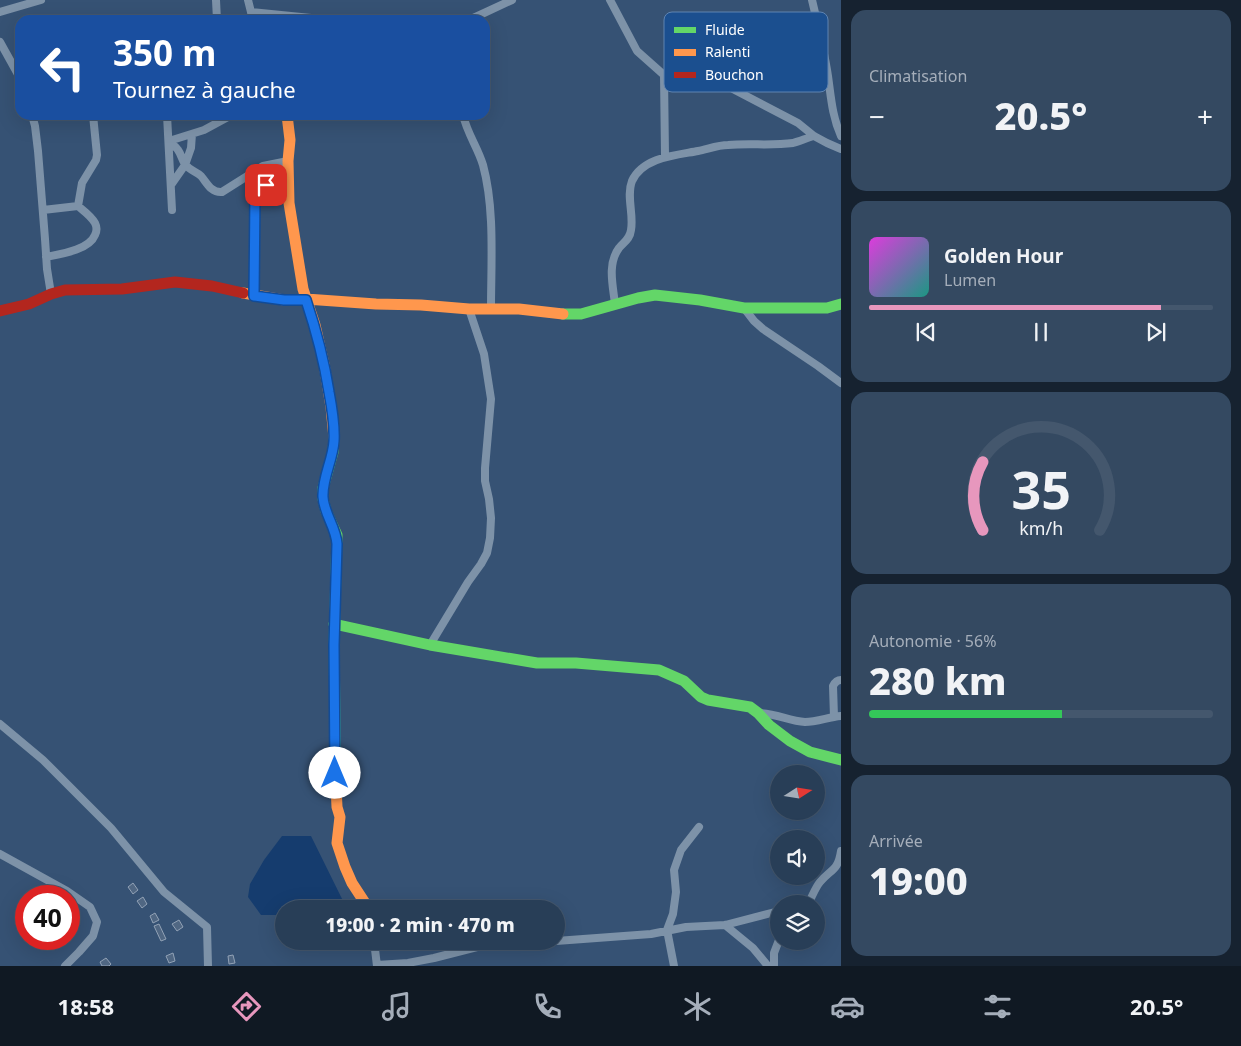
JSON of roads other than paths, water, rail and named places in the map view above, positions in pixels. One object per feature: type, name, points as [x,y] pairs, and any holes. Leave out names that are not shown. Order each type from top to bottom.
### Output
[{"type":"street","points":[[0,12],[41,0]]},
{"type":"street","points":[[216,0],[217,15]]},
{"type":"street","points":[[248,0],[252,15]]},
{"type":"street","points":[[480,15],[512,0]]},
{"type":"street","points":[[610,0],[637,51],[664,75]]},
{"type":"street","points":[[0,42],[15,70]]},
{"type":"street","points":[[10,61],[15,62]]},
{"type":"street","points":[[828,75],[831,107],[841,136]]},
{"type":"street","points":[[664,92],[665,156]]},
{"type":"street","points":[[739,92],[798,123],[814,136],[841,149]]},
{"type":"street","points":[[33,120],[38,151],[47,269],[51,294]]},
{"type":"street","points":[[78,206],[82,182],[96,160],[97,155],[94,120]]},
{"type":"street","points":[[167,120],[172,210]]},
{"type":"street","points":[[169,141],[204,130],[222,120]]},
{"type":"street","points":[[289,120],[290,140],[284,162],[289,203],[303,289],[315,326],[332,407],[333,452],[323,494],[326,511],[337,535],[334,624],[335,773],[337,807],[340,816],[337,843],[352,883],[363,900]]},
{"type":"street","points":[[465,120],[483,165],[487,185],[491,227],[491,308]]},
{"type":"street","points":[[171,185],[185,165],[192,134]]},
{"type":"street","points":[[615,304],[612,276],[613,258],[619,248],[629,238],[632,229],[630,199],[632,182],[637,173],[665,156],[726,145],[794,142],[814,136]]},
{"type":"street","points":[[169,141],[178,149],[185,165],[190,170],[200,174],[205,182],[217,192],[222,192],[263,166],[284,162]]},
{"type":"street","points":[[255,194],[266,185],[284,162]]},
{"type":"street","points":[[251,174],[255,186],[254,296]]},
{"type":"street","points":[[43,210],[78,206],[95,222],[97,230],[93,241],[67,253],[46,257]]},
{"type":"street","points":[[0,311],[29,304],[51,294],[66,290],[122,289],[175,282],[212,286],[254,296],[284,300],[421,305],[469,309],[519,309],[568,315],[581,314],[638,298],[655,296],[700,300],[744,308],[827,308],[841,304]]},
{"type":"street","points":[[744,308],[764,330],[841,383]]},
{"type":"street","points":[[430,645],[487,553],[491,529],[485,468],[491,399],[484,354],[469,309]]},
{"type":"street","points":[[334,624],[430,645],[537,663],[576,663],[659,670],[684,681],[701,697],[708,700],[750,707],[790,742],[810,752],[841,760]]},
{"type":"street","points":[[758,713],[805,722],[838,716],[833,686],[835,682],[841,680]]},
{"type":"street","points":[[0,724],[43,760],[111,828],[164,892],[207,927],[208,966]]},
{"type":"street","points":[[674,966],[667,930],[673,914],[676,892],[674,870],[681,850],[699,827]]},
{"type":"street","points":[[812,895],[819,883],[835,869],[840,860],[841,851]]},
{"type":"street","points":[[0,854],[90,906],[97,922],[93,936],[65,966]]},
{"type":"street","points":[[565,940],[651,934],[686,927],[725,926],[770,914]]},
{"type":"street","points":[[725,926],[753,948],[768,966]]},
{"type":"street","points":[[375,950],[377,966],[432,962],[468,950]]},
{"type":"street","points":[[774,966],[775,950]]},
{"type":"water","points":[[282,836],[311,836],[343,900],[275,900],[275,915],[261,915],[248,897],[250,884],[264,860]]}]
